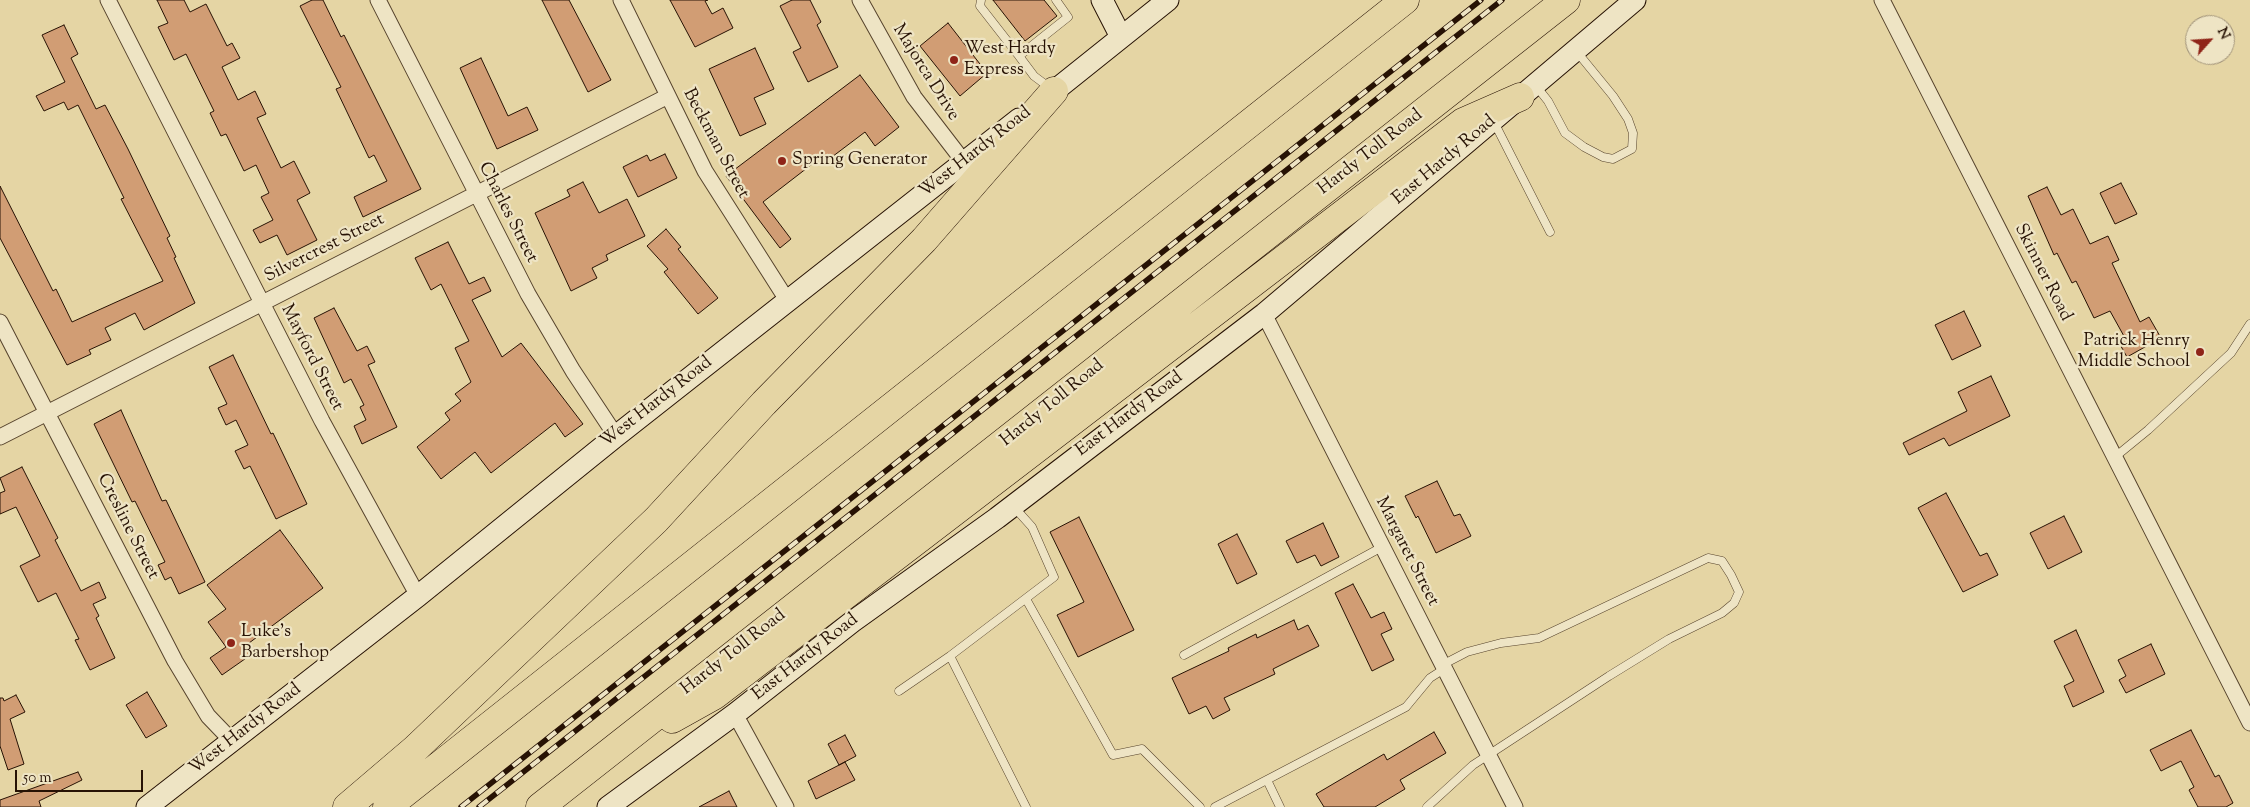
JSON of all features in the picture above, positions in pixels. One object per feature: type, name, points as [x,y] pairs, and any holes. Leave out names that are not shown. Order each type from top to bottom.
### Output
[{"type":"highway","points":[[387,807],[1405,0]]},
{"type":"highway","name":"Hardy Toll Road","points":[[540,807],[1013,437],[1566,0]]},
{"type":"highway","points":[[347,807],[415,750],[656,520],[764,404],[924,240],[1054,91]]},
{"type":"highway","points":[[598,760],[715,695],[1463,122],[1528,91]]},
{"type":"main road","points":[[1102,0],[1121,36]]},
{"type":"main road","name":"West Hardy Road","points":[[147,807],[418,596],[787,300],[1168,0]]},
{"type":"main road","name":"East Hardy Road","points":[[608,807],[735,714],[852,622],[1012,505],[1264,314],[1634,0]]},
{"type":"street","name":"Mayford Street","points":[[108,0],[336,447],[418,596]]},
{"type":"street","name":"Charles Street","points":[[378,0],[475,194],[547,329],[616,436]]},
{"type":"street","name":"Beckman Street","points":[[621,0],[725,206],[787,300]]},
{"type":"street","name":"Majorca Drive","points":[[860,0],[914,97],[964,162]]},
{"type":"street","name":"Skinner Road","points":[[1882,0],[2250,723]]},
{"type":"street","name":"Silvercrest Street","points":[[0,437],[668,96]]},
{"type":"street","name":"Margaret Street","points":[[1264,314],[1515,807]]},
{"type":"street","name":"Cresline Street","points":[[0,322],[175,661],[208,716],[232,741]]},
{"type":"street","points":[[735,714],[786,807]]},
{"type":"lane","points":[[980,0],[980,6],[1034,76],[1054,91]]},
{"type":"lane","points":[[1019,56],[1068,16],[1056,0]]},
{"type":"lane","points":[[1528,91],[1548,101],[1565,133],[1584,147],[1603,157],[1613,159],[1632,149],[1633,133],[1628,119],[1575,50]]},
{"type":"lane","points":[[1494,120],[1550,232]]},
{"type":"lane","points":[[2115,457],[2148,430],[2230,353],[2250,324]]},
{"type":"lane","points":[[899,691],[950,656],[1054,577],[1032,527],[1012,505]]},
{"type":"lane","points":[[1184,655],[1382,547]]},
{"type":"lane","points":[[1214,807],[1406,707],[1430,678],[1443,667],[1475,650],[1502,643],[1539,638],[1708,558],[1722,561],[1739,592],[1734,603],[1722,613],[1670,639],[1617,671],[1474,766],[1427,807]]},
{"type":"lane","points":[[1026,599],[1113,755],[1142,749],[1200,807]]},
{"type":"lane","points":[[950,656],[1026,807]]},
{"type":"lane","points":[[1267,780],[1280,807]]},
{"type":"building","points":[[157,0],[184,0],[190,12],[206,4],[227,46],[232,43],[240,58],[222,67],[238,100],[255,91],[266,114],[257,118],[281,168],[294,161],[310,193],[297,200],[317,240],[287,255],[277,235],[260,243],[253,230],[273,220],[261,197],[269,193],[256,165],[244,171],[226,134],[221,136],[210,113],[214,111],[186,54],[174,60],[158,27],[168,23]]},
{"type":"building","points":[[312,0],[323,0],[341,37],[344,35],[421,189],[363,217],[354,197],[387,181],[374,155],[369,158],[336,89],[341,87],[300,6]]},
{"type":"building","points":[[542,0],[569,0],[611,80],[588,92]]},
{"type":"building","points":[[670,0],[708,0],[705,1],[712,14],[723,8],[733,28],[695,47]]},
{"type":"building","points":[[792,0],[810,0],[821,22],[817,25],[838,67],[808,82],[793,52],[801,48],[780,6]]},
{"type":"building","points":[[993,0],[1044,0],[1057,16],[1025,41]]},
{"type":"building","name":"West Hardy Express","points":[[948,23],[987,73],[960,96],[920,46]]},
{"type":"building","points":[[64,25],[78,54],[71,58],[96,109],[105,105],[128,149],[170,236],[167,238],[176,257],[174,258],[195,303],[144,330],[135,313],[105,328],[111,340],[89,350],[91,354],[67,365],[0,238],[0,186],[53,291],[56,289],[72,322],[163,281],[121,199],[124,198],[78,105],[68,110],[64,102],[44,111],[36,96],[65,82],[42,35]]},
{"type":"building","points":[[755,48],[774,89],[754,98],[766,124],[740,136],[709,69]]},
{"type":"building","points":[[481,58],[508,116],[527,107],[538,130],[497,149],[460,68]]},
{"type":"building","name":"Spring Generator","points":[[860,75],[899,127],[875,146],[865,132],[824,163],[820,158],[763,202],[791,239],[780,248],[726,176]]},
{"type":"building","points":[[665,154],[677,178],[638,197],[623,167],[647,155],[650,161]]},
{"type":"building","points":[[583,182],[599,213],[627,199],[645,236],[606,255],[608,260],[592,268],[597,278],[571,291],[535,213],[570,196],[567,190]]},
{"type":"building","points":[[2121,183],[2137,214],[2115,224],[2100,193]]},
{"type":"building","points":[[2047,187],[2061,215],[2073,209],[2090,244],[2108,236],[2119,260],[2112,263],[2140,322],[2149,317],[2161,338],[2127,357],[2118,341],[2125,338],[2110,311],[2094,318],[2076,281],[2072,283],[2057,253],[2054,255],[2028,196]]},
{"type":"building","points":[[666,229],[681,247],[678,249],[718,298],[698,314],[664,272],[668,269],[647,246]]},
{"type":"building","points":[[448,242],[469,284],[484,277],[491,291],[472,300],[502,357],[521,343],[583,424],[565,437],[555,423],[491,473],[475,452],[441,479],[417,447],[450,420],[445,413],[461,401],[455,394],[471,382],[455,348],[469,341],[441,284],[431,290],[415,258]]},
{"type":"building","points":[[334,308],[357,351],[367,346],[375,362],[368,365],[397,427],[362,444],[354,426],[366,420],[360,407],[364,405],[351,379],[344,383],[314,318]]},
{"type":"building","points":[[1964,311],[1981,346],[1952,360],[1935,325]]},
{"type":"building","points":[[233,355],[307,504],[276,519],[250,466],[244,469],[235,451],[248,445],[236,420],[226,425],[218,408],[227,404],[209,367]]},
{"type":"building","points":[[1991,376],[2010,416],[1949,446],[1944,438],[1909,455],[1903,443],[1967,411],[1958,392]]},
{"type":"building","points":[[121,410],[162,501],[166,500],[205,582],[179,594],[171,577],[165,580],[158,565],[165,562],[135,501],[132,502],[94,424]]},
{"type":"building","points":[[22,467],[58,538],[55,540],[81,591],[99,582],[106,598],[93,604],[99,616],[96,618],[115,658],[90,670],[75,640],[79,639],[56,593],[38,602],[20,566],[40,556],[16,507],[0,514],[0,493],[5,491],[0,478]]},
{"type":"building","points":[[1437,481],[1454,516],[1460,514],[1471,536],[1436,553],[1418,516],[1416,518],[1405,496]]},
{"type":"building","points":[[1946,493],[1980,556],[1987,553],[1998,575],[1963,592],[1918,508]]},
{"type":"building","points":[[2064,516],[2082,552],[2048,569],[2030,533]]},
{"type":"building","points":[[1079,517],[1134,630],[1078,657],[1057,615],[1084,602],[1050,532]]},
{"type":"building","points":[[1323,523],[1339,557],[1321,566],[1315,555],[1297,563],[1286,541]]},
{"type":"building","points":[[280,530],[323,588],[245,646],[252,654],[222,675],[210,658],[226,647],[208,622],[226,609],[207,585]]},
{"type":"building","points":[[1237,534],[1257,574],[1237,584],[1218,544]]},
{"type":"building","points":[[1353,584],[1371,618],[1384,612],[1392,629],[1381,634],[1394,660],[1372,671],[1335,593]]},
{"type":"building","points":[[1294,620],[1298,630],[1308,625],[1319,646],[1273,669],[1275,674],[1224,698],[1230,710],[1213,719],[1206,706],[1189,714],[1172,678],[1229,651],[1228,648],[1256,634],[1257,638]]},
{"type":"building","points":[[2076,630],[2104,692],[2073,707],[2064,686],[2074,681],[2054,641]]},
{"type":"building","points":[[2151,644],[2165,674],[2126,693],[2119,680],[2126,676],[2118,660]]},
{"type":"building","points":[[147,692],[167,726],[146,738],[126,705]]},
{"type":"building","points":[[16,695],[25,712],[10,719],[24,764],[8,770],[0,746],[0,698],[3,698],[4,701]]},
{"type":"building","points":[[2191,730],[2215,777],[2219,775],[2233,803],[2226,807],[2198,807],[2189,790],[2194,787],[2181,761],[2161,771],[2150,750]]},
{"type":"building","points":[[1434,732],[1446,753],[1400,780],[1405,789],[1375,807],[1324,807],[1316,794],[1384,754],[1387,760]]},
{"type":"building","points":[[845,735],[856,756],[839,765],[828,744]]},
{"type":"building","points":[[845,762],[855,780],[816,799],[808,781]]},
{"type":"building","points":[[78,772],[82,780],[39,801],[41,807],[0,807],[0,800]]},
{"type":"building","points":[[729,791],[737,807],[699,807]]},
{"type":"railway","points":[[461,807],[1481,0]]},
{"type":"railway","points":[[479,807],[1502,0]]},
{"type":"place","name":"West Hardy Express","points":[[954,60]]},
{"type":"place","name":"Spring Generator","points":[[782,161]]},
{"type":"place","name":"Patrick Henry Middle School","points":[[2200,352]]},
{"type":"place","name":"Luke's Barbershop","points":[[231,643]]}]
